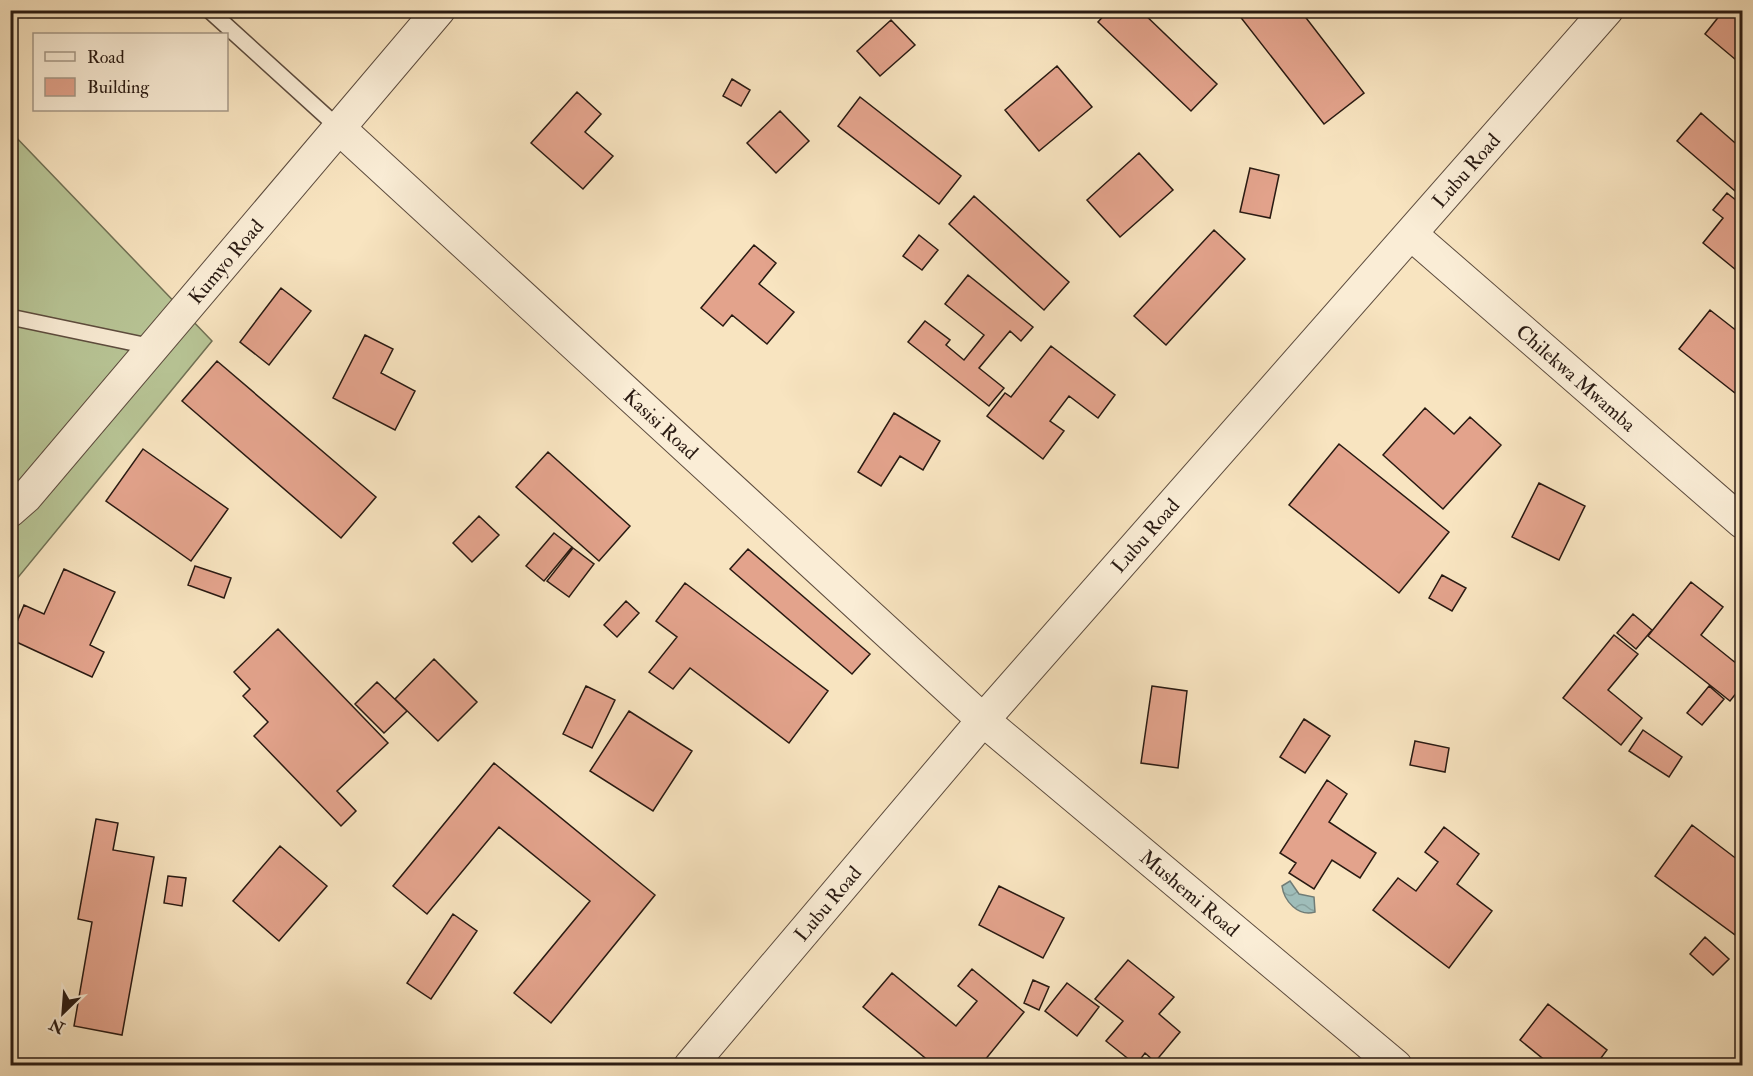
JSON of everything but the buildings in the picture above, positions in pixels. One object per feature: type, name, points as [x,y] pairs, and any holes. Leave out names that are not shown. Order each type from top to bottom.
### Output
[{"type":"street","name":"Kumyo Road","points":[[10,511],[26,497],[439,10]]},
{"type":"street","name":"Lubu Road","points":[[690,1065],[983,720],[1607,10]]},
{"type":"street","name":"Kasisi Road","points":[[339,129],[983,720]]},
{"type":"street","name":"Chilekwa Mwamba","points":[[1411,234],[1743,522]]},
{"type":"street","name":"Mushemi Road","points":[[983,720],[1396,1065]]},
{"type":"lane","points":[[209,10],[339,129]]},
{"type":"lane","points":[[10,317],[153,347]]},
{"type":"green space","points":[[11,132],[212,341],[11,586]]},
{"type":"water","points":[[1290,881],[1299,894],[1314,897],[1315,912],[1303,912],[1289,902],[1282,886]]}]
